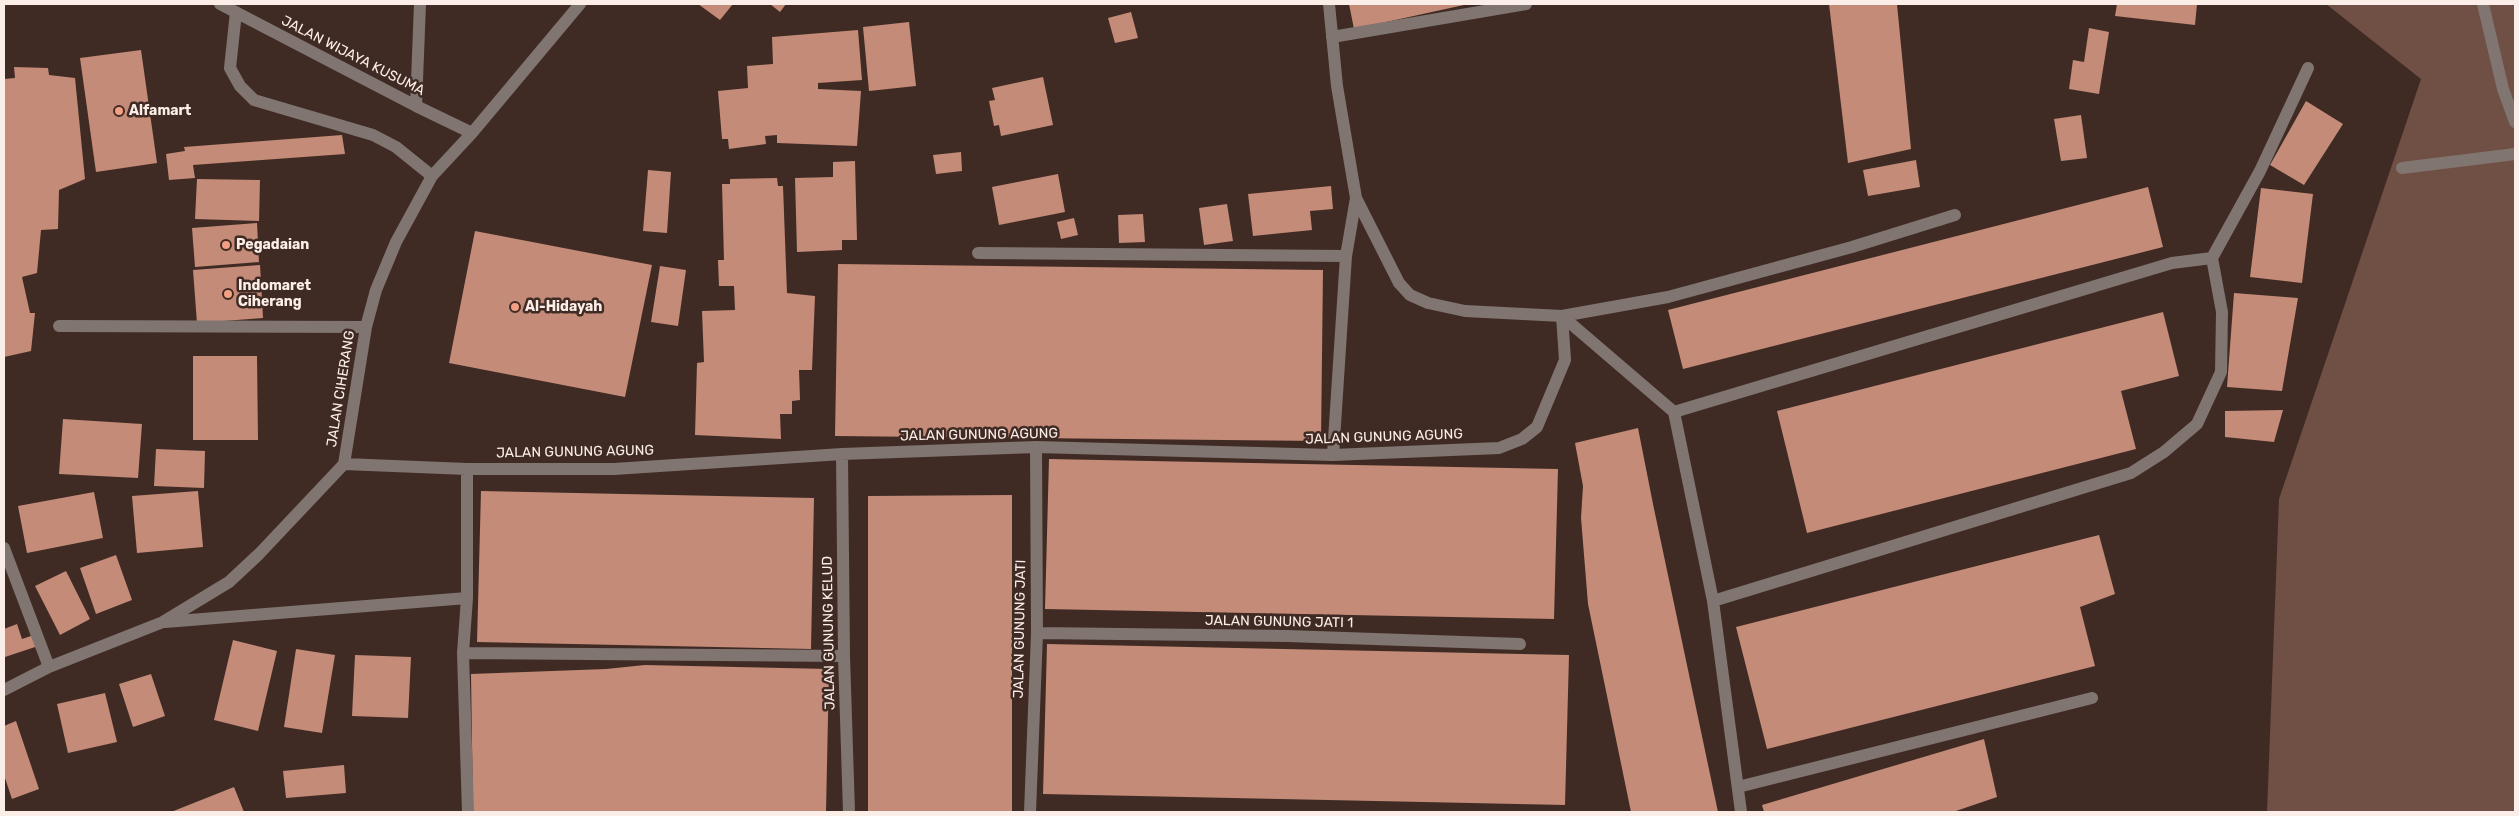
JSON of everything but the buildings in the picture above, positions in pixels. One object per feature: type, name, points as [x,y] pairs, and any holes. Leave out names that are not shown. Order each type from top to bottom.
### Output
[{"type":"street","name":"JALAN WIJAYA KUSUMA","points":[[220,4],[472,133]]},
{"type":"street","points":[[416,106],[420,4]]},
{"type":"street","name":"JALAN CIHERANG","points":[[4,690],[49,667],[163,622],[228,582],[259,554],[344,464],[366,327],[376,290],[396,242],[432,176],[472,133],[580,4]]},
{"type":"street","points":[[1329,4],[1337,86],[1356,198],[1382,254],[1398,282],[1410,295],[1428,304],[1465,311],[1562,316],[1668,297],[1852,247],[1955,215]]},
{"type":"street","points":[[1332,37],[1526,4]]},
{"type":"street","points":[[2483,4],[2503,89],[2515,122]]},
{"type":"street","points":[[236,12],[230,68],[240,86],[254,100],[373,135],[396,147],[432,176]]},
{"type":"street","points":[[1713,601],[2131,473],[2164,452],[2196,424],[2221,372],[2222,312],[2212,258],[2260,170],[2308,68]]},
{"type":"street","points":[[2402,168],[2515,154]]},
{"type":"street","points":[[1333,455],[1346,256],[1356,198]]},
{"type":"street","points":[[978,253],[1346,256]]},
{"type":"street","points":[[1674,412],[2172,263],[2212,258]]},
{"type":"street","points":[[1562,316],[1674,412],[1713,601],[1742,812]]},
{"type":"street","name":"JALAN GUNUNG AGUNG","points":[[344,464],[468,469],[614,469],[842,454],[1036,447],[1333,455],[1499,448],[1522,439],[1537,427],[1565,360],[1562,316]]},
{"type":"street","points":[[59,326],[366,327]]},
{"type":"street","name":"JALAN GUNUNG JATI","points":[[1030,812],[1037,633],[1036,447]]},
{"type":"street","name":"JALAN GUNUNG KELUD","points":[[842,454],[844,656],[849,812]]},
{"type":"street","points":[[468,469],[467,598],[464,652],[468,812]]},
{"type":"street","points":[[4,548],[49,667]]},
{"type":"street","points":[[163,622],[467,598]]},
{"type":"street","name":"JALAN GUNUNG JATI 1","points":[[1037,633],[1287,636],[1520,644]]},
{"type":"street","points":[[464,652],[844,656]]},
{"type":"street","points":[[1738,787],[2092,698]]},
{"type":"shaded area","points":[[2326,4],[2515,4],[2515,812],[2267,812],[2279,499],[2421,79]]},
{"type":"place","name":"Alfamart","points":[[119,111]]},
{"type":"place","name":"Pegadaian","points":[[226,245]]},
{"type":"place","name":"Indomaret Ciherang","points":[[228,294]]},
{"type":"place","name":"Al-Hidayah","points":[[515,307]]}]
